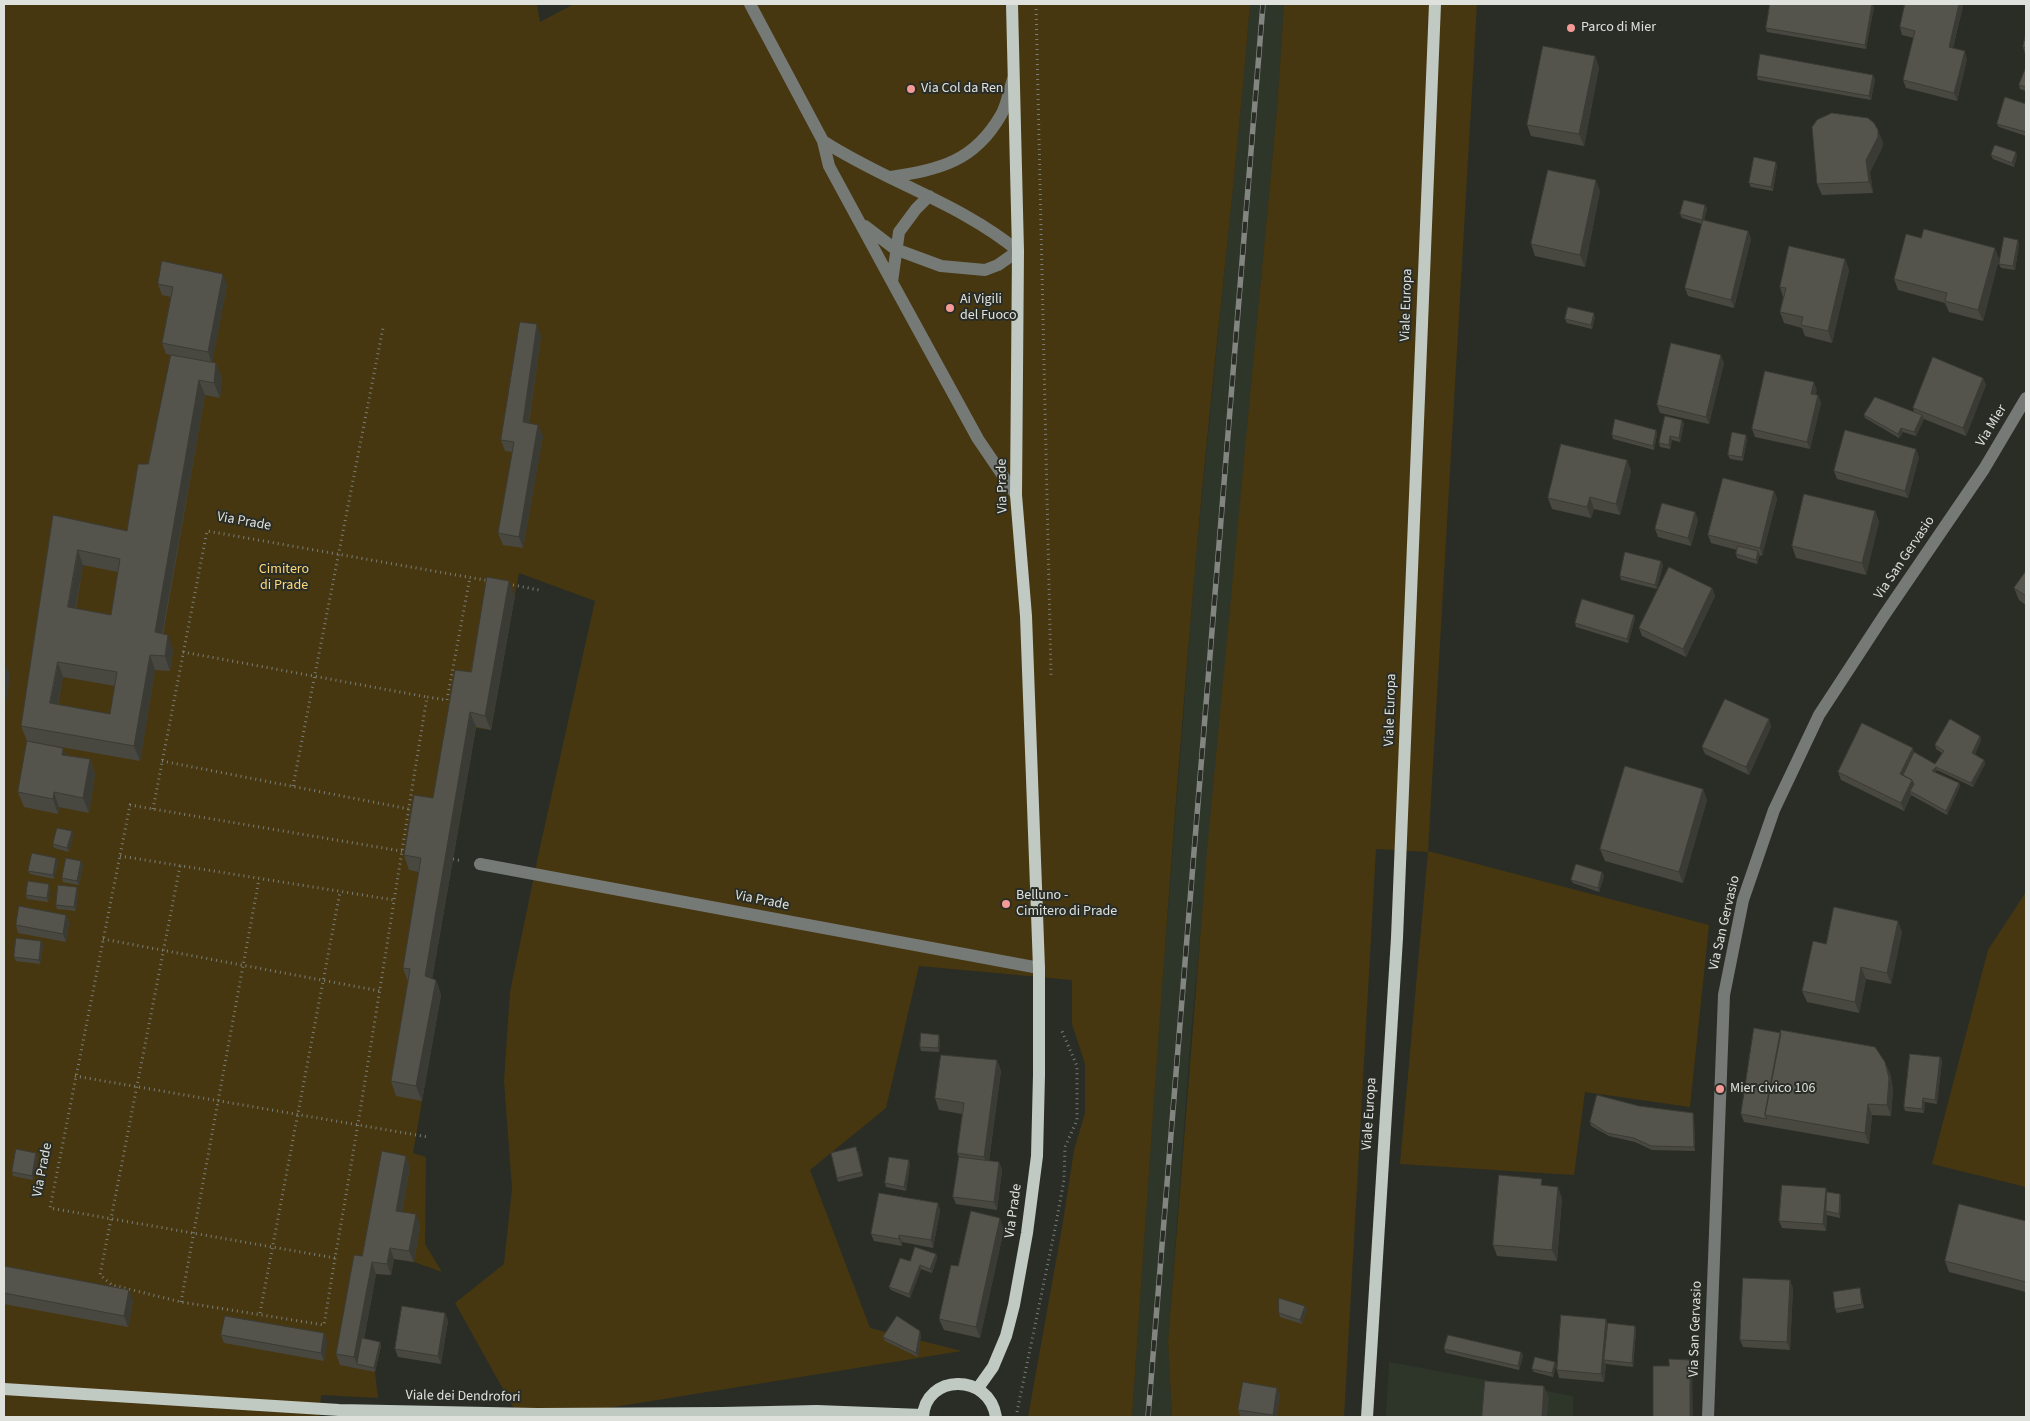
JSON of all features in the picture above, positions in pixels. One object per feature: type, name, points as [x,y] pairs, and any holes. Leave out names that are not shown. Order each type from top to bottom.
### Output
[{"type":"main road","name":"Via Prade","points":[[978,1388],[993,1367],[1006,1336],[1014,1305],[1037,1156],[1039,968],[1026,616],[1016,495],[1018,252],[1012,4]]},
{"type":"main road","name":"Viale Europa","points":[[1367,1417],[1397,938],[1435,4]]},
{"type":"main road","points":[[922,1416],[927,1401],[937,1391],[950,1384],[964,1384],[978,1388],[987,1396],[993,1405],[996,1417]]},
{"type":"main road","name":"Viale dei Dendrofori","points":[[4,1389],[339,1410],[537,1415],[816,1411],[922,1416]]},
{"type":"street","points":[[750,4],[823,141],[829,166],[862,223],[978,439],[1016,495]]},
{"type":"street","points":[[891,177],[932,170],[969,153],[988,134],[1002,114],[1013,78]]},
{"type":"street","points":[[823,141],[864,166],[891,177],[970,217],[999,235],[1018,252],[998,265],[985,270],[941,266],[895,249],[862,223]]},
{"type":"street","points":[[892,282],[895,249],[899,232],[916,209],[929,196]]},
{"type":"street","name":"Via Mier","points":[[1984,469],[2026,398]]},
{"type":"street","name":"Via San Gervasio","points":[[1708,1417],[1724,995],[1743,900],[1774,810],[1819,714],[1882,617],[1984,469]]},
{"type":"street","name":"Via Prade","points":[[480,864],[1039,968]]},
{"type":"path","points":[[293,786],[383,328]]},
{"type":"path","name":"Via Prade","points":[[153,809],[207,531],[496,582]]},
{"type":"path","points":[[183,652],[447,700],[470,577]]},
{"type":"path","points":[[505,584],[539,590]]},
{"type":"path","points":[[180,866],[100,1275],[112,1285],[181,1302],[260,1313],[324,1325],[359,1123],[427,697]]},
{"type":"path","points":[[162,761],[409,808]]},
{"type":"path","name":"Via Prade","points":[[335,1258],[50,1208],[130,805],[412,853]]},
{"type":"path","points":[[120,856],[394,900]]},
{"type":"path","points":[[181,1302],[259,879]]},
{"type":"path","points":[[260,1313],[340,892]]},
{"type":"path","points":[[103,939],[380,991]]},
{"type":"path","points":[[76,1076],[359,1123],[428,1137]]},
{"type":"shaded area","points":[[1250,4],[1284,4],[1277,110],[1191,1033],[1168,1342],[1172,1417],[1132,1417],[1158,1037],[1196,555]]},
{"type":"shaded area","points":[[1389,1362],[1573,1396],[1573,1417],[1386,1417]]},
{"type":"green space","name":"Cimitero di Prade","points":[[4,4],[537,4],[540,22],[574,4],[1250,4],[1202,488],[1187,665],[1132,1417],[1028,1417],[1074,1150],[1085,1113],[1085,1064],[1072,1024],[1072,980],[919,966],[886,1108],[810,1170],[870,1328],[962,1351],[552,1417],[517,1414],[455,1303],[504,1264],[512,1188],[504,1081],[510,992],[595,601],[519,573],[491,730],[476,728],[430,991],[422,1101],[413,1153],[426,1157],[425,1244],[442,1272],[414,1262],[394,1259],[391,1275],[376,1274],[363,1342],[381,1346],[375,1372],[378,1398],[321,1395],[319,1417],[4,1417]]},
{"type":"green space","points":[[1284,4],[1477,4],[1428,851],[1709,925],[1690,1107],[1585,1092],[1574,1175],[1400,1164],[1428,852],[1376,849],[1344,1417],[1172,1417],[1168,1342],[1207,851],[1277,110]]},
{"type":"green space","points":[[2026,892],[2026,1187],[1932,1164],[1988,950]]},
{"type":"building","points":[[1770,4],[1872,4],[1865,45],[1766,28]]},
{"type":"building","points":[[1905,4],[1959,4],[1949,47],[1965,51],[1954,93],[1903,80],[1915,31],[1900,27]]},
{"type":"building","points":[[2026,33],[2026,48],[2023,47]]},
{"type":"building","points":[[1543,46],[1595,56],[1579,134],[1527,125]]},
{"type":"building","points":[[1760,54],[1873,75],[1869,96],[1757,76]]},
{"type":"building","points":[[2026,67],[2026,87],[2019,85]]},
{"type":"building","points":[[2005,97],[2026,104],[2026,132],[1997,124]]},
{"type":"building","points":[[1832,113],[1868,118],[1878,130],[1878,137],[1866,160],[1869,182],[1817,184],[1812,127],[1817,120]]},
{"type":"building","points":[[1995,145],[2016,152],[2012,163],[1991,155]]},
{"type":"building","points":[[1754,157],[1776,162],[1771,187],[1749,183]]},
{"type":"building","points":[[1548,170],[1596,180],[1580,255],[1531,244]]},
{"type":"building","points":[[1684,200],[1705,205],[1702,220],[1680,214]]},
{"type":"building","points":[[1703,220],[1748,231],[1731,300],[1685,288]]},
{"type":"building","points":[[1924,229],[1995,248],[1978,310],[1945,301],[1947,293],[1894,279],[1906,234],[1921,238]]},
{"type":"building","points":[[2004,237],[2018,240],[2013,266],[1999,264]]},
{"type":"building","points":[[1789,246],[1845,259],[1828,331],[1801,325],[1803,317],[1780,312],[1786,288],[1780,287]]},
{"type":"building","points":[[162,261],[223,274],[208,352],[162,343],[173,287],[158,284]]},
{"type":"building","points":[[1568,307],[1594,313],[1591,325],[1565,319]]},
{"type":"building","points":[[520,322],[537,324],[523,422],[538,425],[519,537],[498,533],[514,442],[501,440]]},
{"type":"building","points":[[1671,343],[1721,355],[1706,417],[1657,405]]},
{"type":"building","points":[[171,355],[216,363],[214,383],[199,380],[155,632],[168,635],[165,656],[150,655],[134,746],[21,726],[53,515],[127,531],[138,464],[148,464]],"holes":[[[78,550],[120,559],[111,615],[68,607]],[[58,662],[117,672],[110,714],[50,703]]]},
{"type":"building","points":[[1933,357],[1983,378],[1963,428],[1913,408]]},
{"type":"building","points":[[1765,371],[1814,382],[1811,394],[1818,395],[1807,442],[1752,429]]},
{"type":"building","points":[[1875,397],[1922,415],[1914,432],[1901,428],[1898,434],[1864,415]]},
{"type":"building","points":[[1665,416],[1682,420],[1679,438],[1670,436],[1669,445],[1659,443]]},
{"type":"building","points":[[1615,419],[1656,430],[1653,446],[1612,435]]},
{"type":"building","points":[[1845,430],[1916,449],[1905,491],[1834,471]]},
{"type":"building","points":[[1732,432],[1746,435],[1742,457],[1728,455]]},
{"type":"building","points":[[1561,444],[1627,460],[1616,504],[1590,497],[1587,507],[1548,498]]},
{"type":"building","points":[[1723,478],[1774,491],[1760,548],[1708,535]]},
{"type":"building","points":[[1804,494],[1875,511],[1862,563],[1792,546]]},
{"type":"building","points":[[1662,503],[1695,512],[1688,538],[1655,529]]},
{"type":"building","points":[[1738,546],[1758,551],[1756,560],[1736,554]]},
{"type":"building","points":[[1625,552],[1661,561],[1655,585],[1620,576]]},
{"type":"building","points":[[1669,567],[1712,588],[1683,649],[1639,628]]},
{"type":"building","points":[[2026,571],[2026,596],[2014,588]]},
{"type":"building","points":[[487,577],[509,581],[485,716],[470,712],[425,976],[436,980],[416,1086],[391,1081],[410,969],[403,968],[421,858],[404,855],[414,795],[433,798],[455,670],[471,672]]},
{"type":"building","points":[[1582,599],[1634,615],[1627,639],[1575,623]]},
{"type":"building","points":[[1725,699],[1769,719],[1746,767],[1702,747]]},
{"type":"building","points":[[1950,719],[1980,736],[1972,753],[1984,760],[1971,783],[1936,767],[1932,771],[1959,783],[1946,811],[1910,791],[1914,784],[1912,780],[1903,775],[1914,752],[1935,764],[1944,751],[1935,745]]},
{"type":"building","points":[[1862,723],[1913,748],[1900,774],[1912,780],[1901,803],[1838,772]]},
{"type":"building","points":[[27,741],[63,748],[62,755],[90,759],[83,798],[54,792],[53,799],[18,792]]},
{"type":"building","points":[[1625,766],[1703,789],[1679,872],[1600,849]]},
{"type":"building","points":[[57,828],[72,831],[67,848],[53,844]]},
{"type":"building","points":[[32,853],[56,858],[53,875],[28,871]]},
{"type":"building","points":[[66,858],[81,861],[77,881],[62,878]]},
{"type":"building","points":[[1576,864],[1602,872],[1598,888],[1571,880]]},
{"type":"building","points":[[28,881],[49,884],[47,898],[26,895]]},
{"type":"building","points":[[58,885],[77,887],[74,907],[56,905]]},
{"type":"building","points":[[19,906],[66,915],[63,934],[16,925]]},
{"type":"building","points":[[1834,907],[1898,921],[1887,973],[1861,967],[1855,1002],[1802,991],[1813,941],[1826,944]]},
{"type":"building","points":[[16,938],[41,941],[39,960],[14,957]]},
{"type":"building","points":[[1754,1028],[1781,1033],[1765,1115],[1767,1119],[1741,1114]]},
{"type":"building","points":[[1781,1030],[1875,1047],[1885,1062],[1889,1078],[1887,1105],[1868,1104],[1865,1133],[1765,1115]]},
{"type":"building","points":[[921,1033],[939,1035],[938,1048],[920,1047]]},
{"type":"building","points":[[1910,1054],[1940,1057],[1935,1100],[1923,1098],[1922,1109],[1904,1107]]},
{"type":"building","points":[[941,1055],[997,1060],[984,1157],[957,1153],[964,1103],[935,1098]]},
{"type":"building","points":[[1597,1095],[1639,1106],[1693,1113],[1694,1147],[1651,1146],[1634,1138],[1607,1133],[1590,1122]]},
{"type":"building","points":[[856,1147],[862,1172],[837,1178],[831,1153]]},
{"type":"building","points":[[16,1149],[36,1153],[32,1176],[12,1172]]},
{"type":"building","points":[[382,1151],[406,1156],[396,1211],[416,1214],[409,1251],[390,1248],[387,1264],[372,1262],[354,1357],[336,1354],[354,1255],[362,1256]]},
{"type":"building","points":[[889,1157],[909,1160],[904,1187],[885,1183]]},
{"type":"building","points":[[959,1157],[999,1162],[994,1202],[953,1197]]},
{"type":"building","points":[[1499,1175],[1542,1179],[1541,1185],[1558,1187],[1552,1250],[1493,1245]]},
{"type":"building","points":[[1782,1185],[1826,1188],[1823,1224],[1779,1221]]},
{"type":"building","points":[[1827,1192],[1840,1194],[1839,1214],[1826,1211]]},
{"type":"building","points":[[879,1193],[938,1203],[931,1240],[899,1235],[899,1239],[871,1234]]},
{"type":"building","points":[[1959,1204],[2026,1221],[2026,1282],[1945,1261]]},
{"type":"building","points":[[971,1211],[1000,1218],[976,1327],[939,1319],[951,1265],[958,1266]]},
{"type":"building","points":[[915,1247],[936,1254],[930,1269],[920,1265],[909,1294],[889,1287],[900,1258],[910,1261]]},
{"type":"building","points":[[4,1266],[129,1290],[124,1316],[4,1293]]},
{"type":"building","points":[[1743,1278],[1790,1280],[1787,1342],[1740,1340]]},
{"type":"building","points":[[1860,1288],[1862,1304],[1835,1309],[1833,1292]]},
{"type":"building","points":[[1279,1298],[1305,1306],[1300,1320],[1279,1313]]},
{"type":"building","points":[[402,1306],[445,1313],[438,1356],[395,1349]]},
{"type":"building","points":[[1561,1315],[1606,1319],[1601,1374],[1557,1370]]},
{"type":"building","points":[[225,1316],[324,1333],[321,1353],[221,1335]]},
{"type":"building","points":[[897,1316],[920,1331],[916,1353],[883,1337]]},
{"type":"building","points":[[1608,1323],[1635,1326],[1632,1363],[1604,1360]]},
{"type":"building","points":[[1448,1335],[1521,1352],[1518,1366],[1444,1349]]},
{"type":"building","points":[[362,1338],[380,1342],[374,1368],[357,1364]]},
{"type":"building","points":[[1535,1357],[1555,1362],[1552,1373],[1532,1369]]},
{"type":"building","points":[[1669,1359],[1690,1360],[1690,1417],[1653,1417],[1653,1366],[1669,1366]]},
{"type":"building","points":[[1485,1381],[1544,1386],[1542,1417],[1482,1417]]},
{"type":"building","points":[[1243,1382],[1277,1388],[1273,1415],[1238,1410]]},
{"type":"railway","points":[[1148,1417],[1263,4]]},
{"type":"place","name":"Parco di Mier","points":[[1571,28]]},
{"type":"place","name":"Via Col da Ren","points":[[911,89]]},
{"type":"place","name":"Ai Vigili del Fuoco","points":[[950,308]]},
{"type":"place","name":"Belluno - Cimitero di Prade","points":[[1006,904]]},
{"type":"place","name":"Mier civico 106","points":[[1720,1089]]}]
